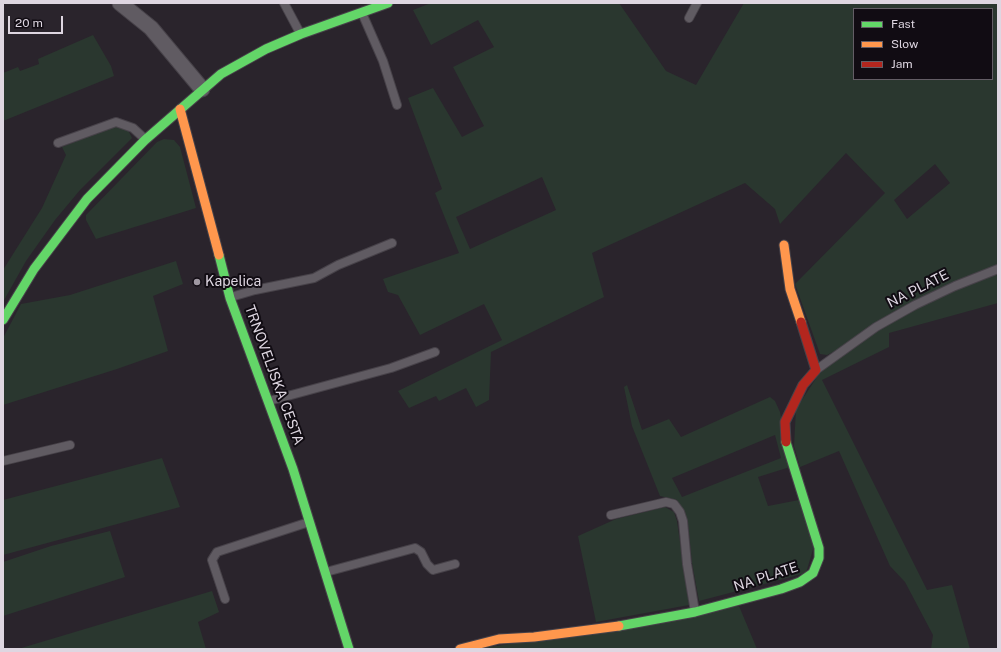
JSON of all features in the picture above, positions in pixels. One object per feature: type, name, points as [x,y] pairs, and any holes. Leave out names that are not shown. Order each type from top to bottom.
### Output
[{"type":"street","points":[[120,3],[151,28],[202,89]]},
{"type":"street","points":[[3,320],[34,269],[86,199],[145,140],[202,89],[221,74],[266,49],[301,34],[385,3]]},
{"type":"street","name":"TRNOVELJSKA CESTA","points":[[180,109],[230,298],[293,469],[349,649]]},
{"type":"street","points":[[784,245],[790,289],[816,370]]},
{"type":"street","name":"NA PLATE","points":[[460,649],[499,639],[534,637],[632,624],[695,612],[781,589],[800,582],[813,573],[819,558],[818,548],[786,442],[785,422],[803,385],[816,370]]},
{"type":"lane","points":[[284,3],[301,34]]},
{"type":"lane","points":[[688,18],[697,3]]},
{"type":"lane","points":[[361,12],[383,61],[397,105]]},
{"type":"lane","points":[[58,143],[116,122],[133,128],[145,140]]},
{"type":"lane","points":[[230,298],[255,290],[314,278],[338,265],[392,243]]},
{"type":"lane","name":"NA PLATE","points":[[816,370],[876,327],[915,305],[955,286],[998,269]]},
{"type":"lane","points":[[268,401],[391,368],[435,352]]},
{"type":"lane","points":[[3,461],[70,445]]},
{"type":"lane","points":[[611,515],[666,502],[674,504],[680,512],[683,521],[687,564],[695,612]]},
{"type":"lane","points":[[224,599],[212,560],[217,552],[310,522]]},
{"type":"lane","points":[[325,572],[415,548],[421,552],[427,564],[434,570],[455,564]]},
{"type":"green space","points":[[431,3],[619,3],[666,71],[696,85],[744,3],[998,3],[998,266],[827,355],[820,354],[795,284],[885,193],[846,153],[780,224],[775,209],[745,183],[592,253],[604,297],[491,352],[489,400],[476,407],[466,388],[439,401],[436,396],[409,408],[398,391],[502,340],[484,304],[420,335],[398,295],[388,292],[383,279],[459,253],[435,193],[442,189],[408,98],[433,88],[462,137],[484,126],[453,67],[494,47],[478,20],[431,45],[413,10]],"holes":[[[935,164],[950,183],[907,219],[894,200]],[[542,177],[556,210],[470,249],[456,217]]]},
{"type":"green space","points":[[93,35],[111,66],[114,76],[3,121],[3,73],[18,67],[20,71],[39,64],[38,59]]},
{"type":"green space","points":[[117,125],[124,127],[132,138],[80,190],[55,220],[26,261],[3,302],[3,270],[42,208],[66,155],[62,147]]},
{"type":"green space","points":[[164,139],[174,140],[180,147],[196,208],[96,239],[86,220],[86,215],[157,142]]},
{"type":"green space","points":[[176,261],[183,284],[153,296],[168,351],[117,369],[3,405],[3,338],[21,304],[70,295]]},
{"type":"green space","points":[[998,272],[998,303],[889,333],[889,347],[822,380],[927,590],[952,585],[970,649],[931,649],[933,635],[905,582],[890,566],[839,451],[800,467],[794,446],[796,409],[819,374],[849,349],[891,321],[942,295]]},
{"type":"green space","points":[[627,385],[642,430],[669,419],[681,437],[770,397],[775,401],[780,412],[790,467],[758,477],[768,506],[799,500],[814,546],[806,573],[699,601],[692,563],[688,523],[677,500],[660,496],[632,426],[624,387]],"holes":[[[775,435],[781,458],[682,497],[672,478]]]},
{"type":"green space","points":[[162,458],[180,507],[3,555],[3,500]]},
{"type":"green space","points":[[665,507],[674,512],[677,521],[689,605],[596,622],[578,536],[616,519]]},
{"type":"green space","points":[[110,531],[125,577],[3,616],[3,562],[51,546]]},
{"type":"green space","points":[[212,591],[219,612],[198,622],[206,649],[18,649]]},
{"type":"green space","points":[[739,606],[757,649],[478,649]]},
{"type":"traffic: fast","points":[[3,320],[34,269],[87,199],[145,140],[221,74],[266,49],[301,34],[388,3]]},
{"type":"traffic: fast","points":[[219,255],[230,298],[293,469],[349,649]]},
{"type":"traffic: fast","points":[[619,626],[695,612],[781,589],[800,582],[813,573],[819,558],[819,548],[786,442]]},
{"type":"traffic: slow","points":[[180,109],[219,255]]},
{"type":"traffic: slow","points":[[784,245],[790,289],[801,322]]},
{"type":"traffic: slow","points":[[460,649],[499,639],[534,637],[619,626]]},
{"type":"traffic: jam","points":[[786,442],[785,422],[803,385],[816,370],[801,322]]},
{"type":"place","name":"Kapelica","points":[[197,282]]}]
